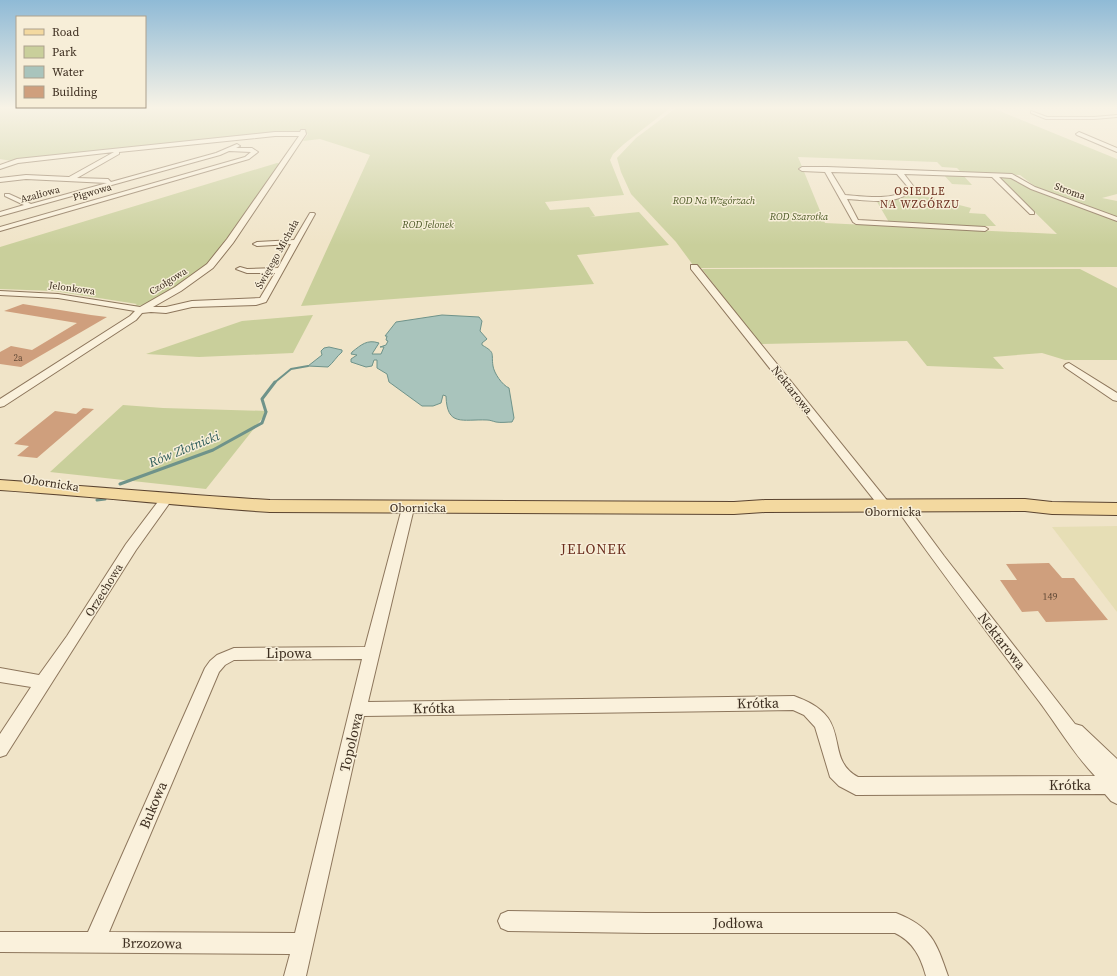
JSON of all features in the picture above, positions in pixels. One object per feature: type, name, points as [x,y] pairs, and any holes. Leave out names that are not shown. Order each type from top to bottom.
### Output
[{"type":"main road","name":"Obornicka","points":[[0,476],[48,482],[102,492]]},
{"type":"main road","name":"Obornicka","points":[[0,485],[270,506],[408,508],[734,508],[782,512],[895,509],[1029,512],[1052,508],[1117,509]]},
{"type":"street","points":[[0,167],[17,161],[87,154]]},
{"type":"street","points":[[70,179],[115,154]]},
{"type":"street","name":"Azaliowa","points":[[0,214],[218,154]]},
{"type":"street","name":"Pigwowa","points":[[0,229],[247,158],[253,154]]},
{"type":"street","name":"Czołgowa","points":[[0,404],[134,318],[139,311],[178,290],[210,266],[230,241],[289,154]]},
{"type":"street","points":[[161,163],[172,167]]},
{"type":"street","name":"Stroma","points":[[802,169],[1012,176],[1033,188],[1117,219]]},
{"type":"street","points":[[828,170],[854,221],[859,223],[985,229]]},
{"type":"street","points":[[841,197],[885,198],[906,194],[910,191],[911,187],[899,172]]},
{"type":"street","points":[[993,175],[1032,213]]},
{"type":"street","points":[[0,180],[26,177],[116,182]]},
{"type":"street","points":[[3,196],[17,192]]},
{"type":"street","points":[[3,196],[31,206]]},
{"type":"street","name":"Świętego Michała","points":[[139,311],[151,309],[166,310],[192,304],[259,302],[265,298],[312,214]]},
{"type":"street","points":[[257,244],[297,242]]},
{"type":"street","name":"Nektarowa","points":[[694,268],[895,509],[939,559],[1062,718],[1084,752],[1114,784]]},
{"type":"street","points":[[240,269],[247,271],[281,270]]},
{"type":"street","name":"Jelonkowa","points":[[0,293],[58,296],[137,309],[139,311]]},
{"type":"street","points":[[1069,366],[1117,398]]},
{"type":"street","name":"Orzechowa","points":[[0,749],[131,547],[167,498]]},
{"type":"street","name":"Topolowa","points":[[296,976],[371,653],[408,508]]},
{"type":"street","name":"Lipowa","points":[[213,668],[224,657],[234,654],[371,653]]},
{"type":"street","name":"Bukowa","points":[[94,942],[213,668]]},
{"type":"street","points":[[0,676],[43,682]]},
{"type":"street","name":"Krótka","points":[[359,709],[794,703],[810,710],[822,723],[836,771],[845,780],[856,786],[1114,784]]},
{"type":"street","name":"Jodłowa","points":[[508,921],[646,923],[896,923],[909,928],[922,940],[930,954],[937,976]]},
{"type":"street","name":"Brzozowa","points":[[0,942],[303,944]]},
{"type":"shaded area","points":[[1117,526],[1117,612],[1052,527]]},
{"type":"green space","name":"ROD Jelonek","points":[[0,154],[86,154],[12,161],[0,159]]},
{"type":"green space","name":"ROD Jelonek","points":[[365,154],[613,154],[610,160],[624,195],[545,202],[550,210],[589,207],[595,216],[590,217],[639,212],[669,245],[577,255],[594,284],[301,306],[370,155]]},
{"type":"green space","points":[[621,154],[1104,154],[1117,159],[1117,194],[1102,198],[1117,201],[1117,217],[1037,188],[1020,175],[962,173],[957,168],[942,167],[937,162],[798,157],[825,223],[1057,234],[998,176],[1010,177],[1032,190],[1117,220],[1117,267],[699,268],[693,265],[676,242],[631,194],[621,172],[617,158]]},
{"type":"green space","points":[[277,163],[281,164],[240,222],[234,227],[227,241],[202,271],[146,305],[134,306],[137,304],[54,291],[0,289],[0,247]]},
{"type":"green space","points":[[943,174],[962,174],[972,185],[952,184]]},
{"type":"green space","points":[[912,193],[971,208],[969,213],[985,214],[996,226],[982,226],[978,228],[890,224],[876,200],[893,199]]},
{"type":"green space","points":[[702,269],[1080,269],[1117,288],[1117,360],[1065,360],[1042,353],[993,357],[1004,369],[927,366],[907,341],[760,344]]},
{"type":"green space","points":[[313,315],[293,353],[199,357],[146,354],[242,321]]},
{"type":"green space","points":[[123,405],[163,408],[268,411],[206,489],[50,472]]},
{"type":"water","points":[[442,315],[479,317],[482,321],[480,331],[487,339],[482,343],[482,345],[491,352],[495,372],[501,382],[509,388],[514,418],[512,422],[458,419],[449,413],[446,396],[443,395],[441,403],[433,406],[422,406],[389,382],[387,374],[377,368],[377,360],[374,360],[372,366],[366,367],[351,362],[351,359],[357,355],[351,354],[352,352],[368,342],[379,343],[372,354],[381,354],[384,347],[380,347],[386,345],[388,341],[386,340],[387,336],[385,336],[396,322]]},
{"type":"water","points":[[329,347],[342,350],[342,352],[328,367],[308,366],[322,355],[321,351],[324,348]]},
{"type":"building","points":[[23,304],[107,317],[21,367],[0,364],[0,352],[11,346],[32,350],[77,323],[4,311]]},
{"type":"building","points":[[83,408],[94,409],[37,458],[17,456],[29,446],[14,444],[55,411],[76,414]]},
{"type":"building","points":[[1049,563],[1062,578],[1074,578],[1108,620],[1046,622],[1038,611],[1022,612],[1000,580],[1017,580],[1006,564]]},
{"type":"waterway","name":"Rów Złotnicki","points":[[275,382],[291,369],[308,366]]},
{"type":"waterway","name":"Rów Złotnicki","points":[[120,484],[213,450],[262,423],[266,412],[262,399],[275,382]]},
{"type":"waterway","name":"Rów Złotnicki","points":[[97,500],[105,499]]},
{"type":"district","name":"OSIEDLE NA WZGÓRZU","points":[[920,197]]},
{"type":"district","name":"JELONEK","points":[[594,549]]},
{"type":"park label","name":"ROD Na Wzgórzach","points":[[714,200]]},
{"type":"park label","name":"ROD Szarotka","points":[[799,216]]}]
